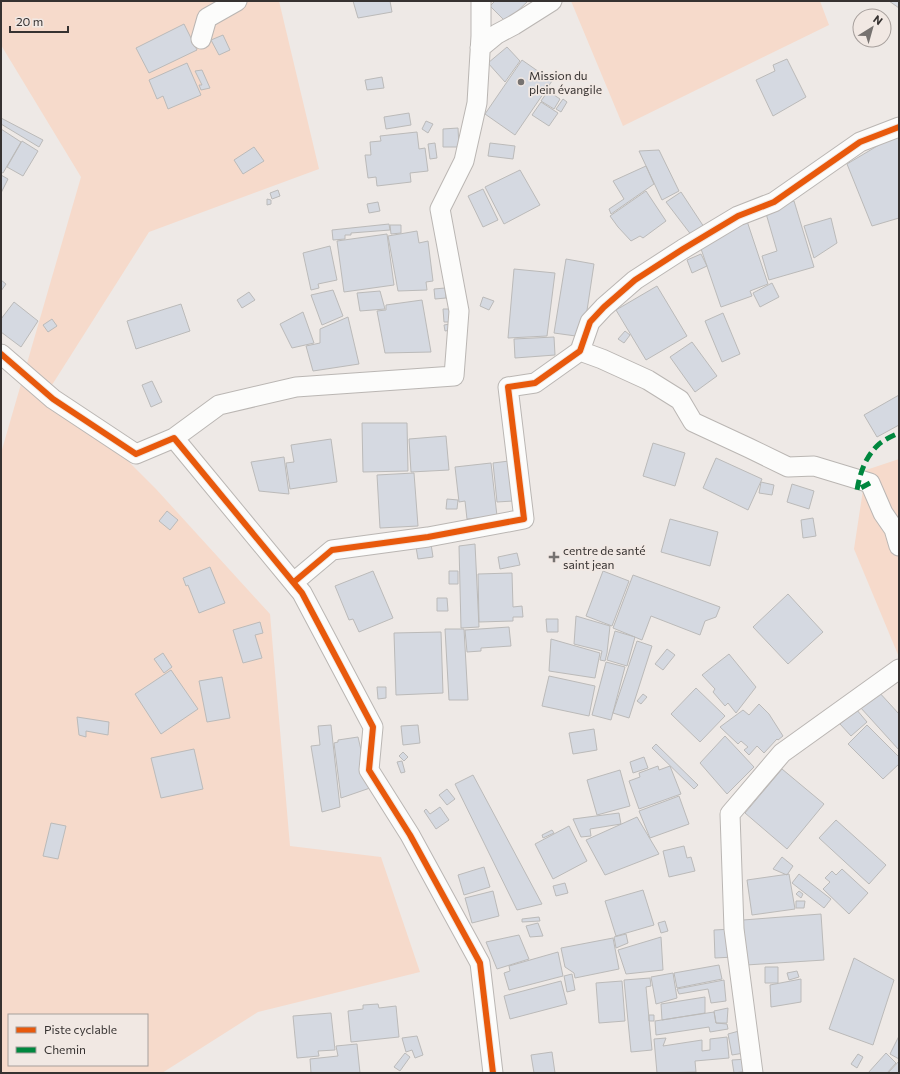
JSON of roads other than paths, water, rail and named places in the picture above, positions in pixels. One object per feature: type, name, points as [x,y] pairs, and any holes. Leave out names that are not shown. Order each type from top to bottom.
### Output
[{"type":"street","points":[[201,39],[207,18],[237,1]]},
{"type":"street","points":[[1,354],[53,399],[136,454],[174,438],[219,405],[296,387],[454,376],[459,311],[440,210],[464,161],[477,103],[481,1]]},
{"type":"street","points":[[480,48],[497,34],[514,26],[552,1]]},
{"type":"street","points":[[294,582],[332,550],[428,538],[524,519],[508,387],[535,383],[580,350],[590,322],[604,307],[635,280],[738,216],[774,202],[860,142],[899,127]]},
{"type":"street","points":[[580,350],[648,380],[680,400],[693,422],[788,467],[814,466],[870,483],[883,513],[894,529],[899,546]]},
{"type":"street","points":[[174,438],[302,593],[374,727],[369,770],[410,834],[480,963],[493,1073]]},
{"type":"street","points":[[753,1073],[734,929],[730,814],[782,753],[899,669]]},
{"type":"place","name":"Mission du plein évangile","points":[[521,82]]},
{"type":"place","name":"centre de santé saint jean","points":[[554,557]]}]
